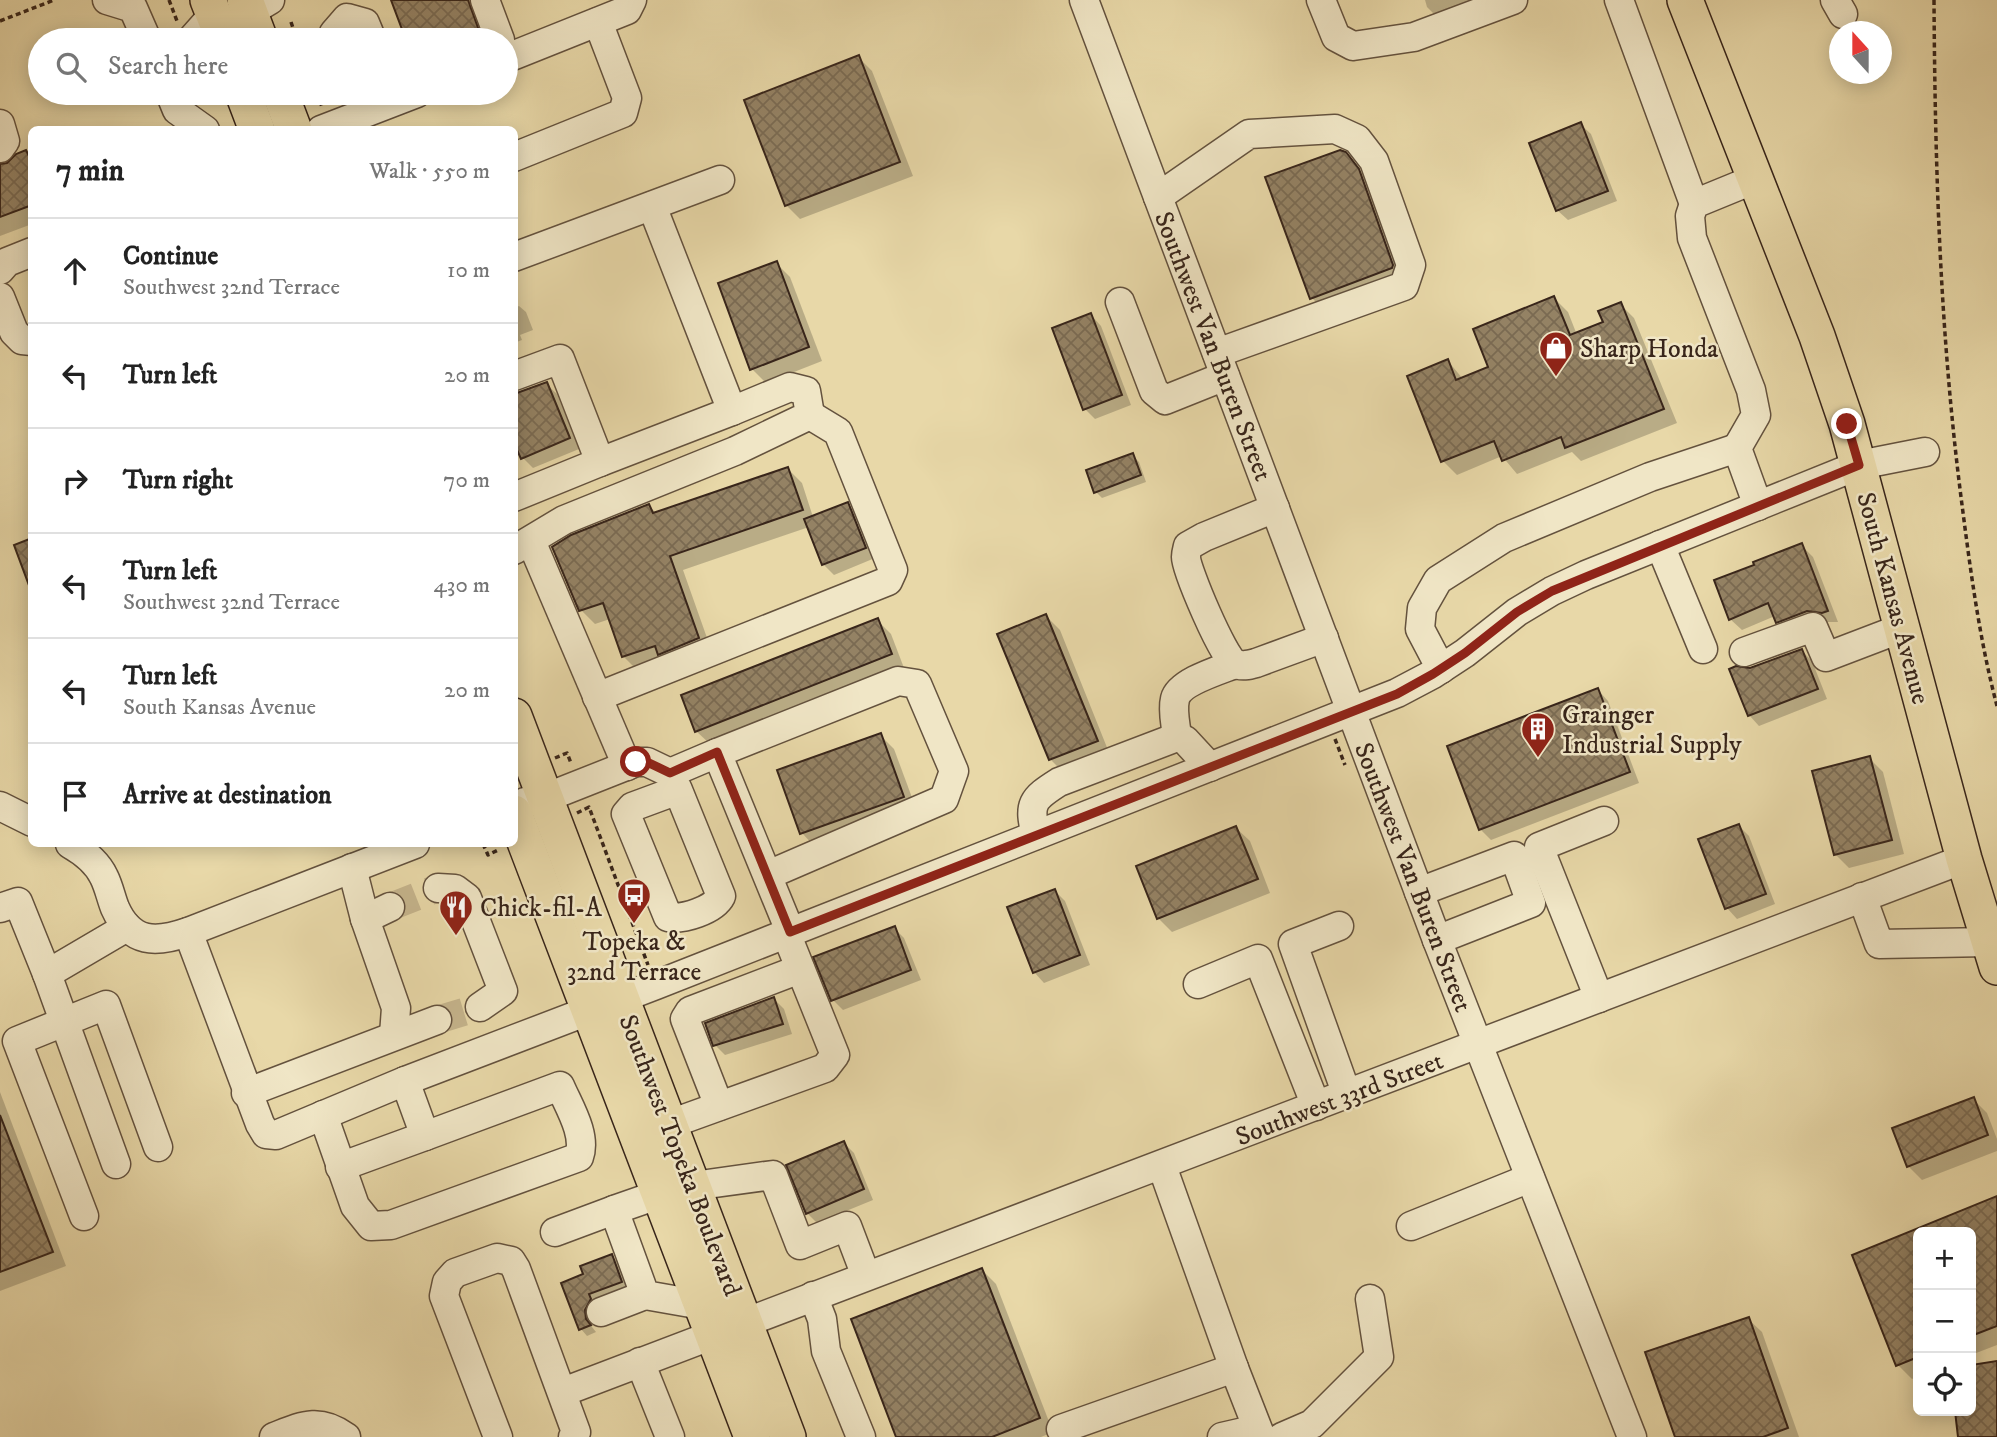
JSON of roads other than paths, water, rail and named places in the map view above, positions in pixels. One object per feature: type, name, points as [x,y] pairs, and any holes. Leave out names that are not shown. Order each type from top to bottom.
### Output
[{"type":"main road","name":"South Kansas Avenue","points":[[1685,0],[1817,336],[1847,424],[1964,859],[1993,954]]},
{"type":"main road","points":[[248,105],[255,126]]},
{"type":"main road","points":[[285,105],[292,126]]},
{"type":"main road","name":"Southwest Topeka Boulevard","points":[[518,748],[525,805],[589,1009],[660,1194],[720,1320],[788,1437]]},
{"type":"main road","name":"Southwest Topeka Boulevard","points":[[525,805],[622,997],[693,1186],[720,1320],[752,1437]]},
{"type":"street","points":[[107,0],[133,8],[142,28]]},
{"type":"street","points":[[485,0],[496,28]]},
{"type":"street","points":[[518,49],[598,22],[626,10],[632,0]]},
{"type":"street","name":"Southwest Van Buren Street","points":[[1084,0],[1437,940],[1632,1437]]},
{"type":"street","points":[[1321,0],[1336,37],[1353,47],[1414,37],[1513,0]]},
{"type":"street","points":[[1441,669],[1420,629],[1422,608],[1438,580],[1504,538],[1650,477],[1737,448],[1756,415],[1751,390],[1692,238],[1690,216],[1694,204],[1619,0]]},
{"type":"street","points":[[338,28],[347,18],[365,23],[367,28]]},
{"type":"street","points":[[518,156],[624,113],[627,98],[598,22]]},
{"type":"street","points":[[175,105],[177,110],[199,126]]},
{"type":"street","points":[[330,126],[379,105]]},
{"type":"street","points":[[0,124],[5,141],[0,148]]},
{"type":"street","points":[[1121,302],[1154,391],[1165,400],[1221,364],[1404,286],[1411,265],[1374,161],[1357,139],[1335,129],[1249,134],[1158,197]]},
{"type":"street","points":[[1694,204],[1755,179]]},
{"type":"street","points":[[518,256],[720,180]]},
{"type":"street","points":[[652,206],[732,411]]},
{"type":"street","points":[[0,270],[7,262],[28,254]]},
{"type":"street","points":[[0,298],[14,332],[22,340],[28,341]]},
{"type":"street","points":[[518,375],[560,359],[600,462]]},
{"type":"street","points":[[518,495],[790,387],[806,391],[810,415],[838,432],[893,570],[888,581],[597,697]]},
{"type":"street","points":[[626,766],[597,697],[523,545],[564,520],[735,451],[810,415]]},
{"type":"street","points":[[1737,448],[1758,506]]},
{"type":"street","points":[[188,932],[246,1093],[266,1134],[276,1135],[405,1080],[1397,694],[1441,669],[1517,612],[1552,591],[1859,465],[1925,453]]},
{"type":"street","points":[[1235,664],[1222,648],[1199,596],[1185,558],[1188,546],[1275,508]]},
{"type":"street","points":[[1660,545],[1703,649]]},
{"type":"street","points":[[1744,652],[1813,627],[1826,657],[1902,628]]},
{"type":"street","points":[[1177,737],[1174,706],[1176,695],[1184,686],[1235,664],[1256,663],[1324,638]]},
{"type":"street","points":[[525,805],[636,762],[647,762],[674,781],[717,752],[898,681],[917,684],[954,771],[944,799],[768,875]]},
{"type":"street","points":[[1036,835],[1030,815],[1033,801],[1059,782],[1177,737],[1185,740],[1210,767]]},
{"type":"street","points":[[670,1124],[825,1068],[835,1055],[800,969],[768,875],[717,752]]},
{"type":"street","points":[[0,806],[28,820]]},
{"type":"street","points":[[1599,998],[1539,847],[1604,821]]},
{"type":"street","points":[[74,847],[93,860],[100,870],[116,909],[127,927],[142,937],[153,939],[168,939],[188,932],[407,847]]},
{"type":"street","points":[[1419,892],[1514,856],[1531,903],[1437,940]]},
{"type":"street","name":"Southwest 33rd Street","points":[[563,1392],[640,1362],[720,1320],[813,1296],[1162,1166],[1964,859]]},
{"type":"street","points":[[352,868],[377,913],[385,972],[396,1008],[394,1035]]},
{"type":"street","points":[[438,888],[455,889],[467,898],[503,991],[480,1007]]},
{"type":"street","points":[[1862,897],[1879,944],[1993,954]]},
{"type":"street","points":[[0,908],[18,902],[116,1164]]},
{"type":"street","points":[[1339,926],[1293,944],[1347,1095]]},
{"type":"street","points":[[47,974],[127,927]]},
{"type":"street","points":[[1198,984],[1258,960],[1316,1107]]},
{"type":"street","points":[[719,1106],[685,1019],[690,1011],[800,969]]},
{"type":"street","points":[[693,970],[708,1004]]},
{"type":"street","points":[[84,1216],[17,1041],[106,1005],[158,1147]]},
{"type":"street","points":[[246,1093],[437,1020]]},
{"type":"street","points":[[405,1080],[425,1136]]},
{"type":"street","points":[[323,1115],[341,1167],[355,1206],[371,1226],[391,1225],[561,1165],[579,1157],[582,1148],[580,1134],[560,1086],[341,1167]]},
{"type":"street","points":[[1162,1166],[1234,1368],[1267,1434]]},
{"type":"street","points":[[693,1186],[773,1174],[800,1245],[848,1226],[866,1276]]},
{"type":"street","points":[[1411,1226],[1530,1178]]},
{"type":"street","points":[[555,1232],[660,1194]]},
{"type":"street","points":[[614,1210],[645,1295]]},
{"type":"street","points":[[498,1437],[444,1296],[447,1282],[455,1273],[497,1258],[511,1261],[563,1392],[576,1432],[573,1437]]},
{"type":"street","points":[[601,1312],[645,1295],[720,1320]]},
{"type":"street","points":[[813,1296],[822,1320],[826,1351],[861,1437]]},
{"type":"street","points":[[1223,1437],[1267,1434],[1312,1424],[1379,1357],[1370,1299]]},
{"type":"street","points":[[640,1362],[670,1437]]},
{"type":"street","points":[[1060,1429],[1234,1368]]},
{"type":"street","points":[[274,1437],[307,1425],[326,1426],[341,1433]]},
{"type":"tunnel","points":[[390,907],[438,888]]},
{"type":"tunnel","points":[[437,1020],[480,1007]]},
{"type":"place","name":"Sharp Honda","points":[[1556,378]]},
{"type":"place","name":"Grainger Industrial Supply","points":[[1538,759]]},
{"type":"place","name":"Topeka & 32nd Terrace","points":[[634,925]]},
{"type":"place","name":"Chick-fil-A","points":[[456,937]]}]
